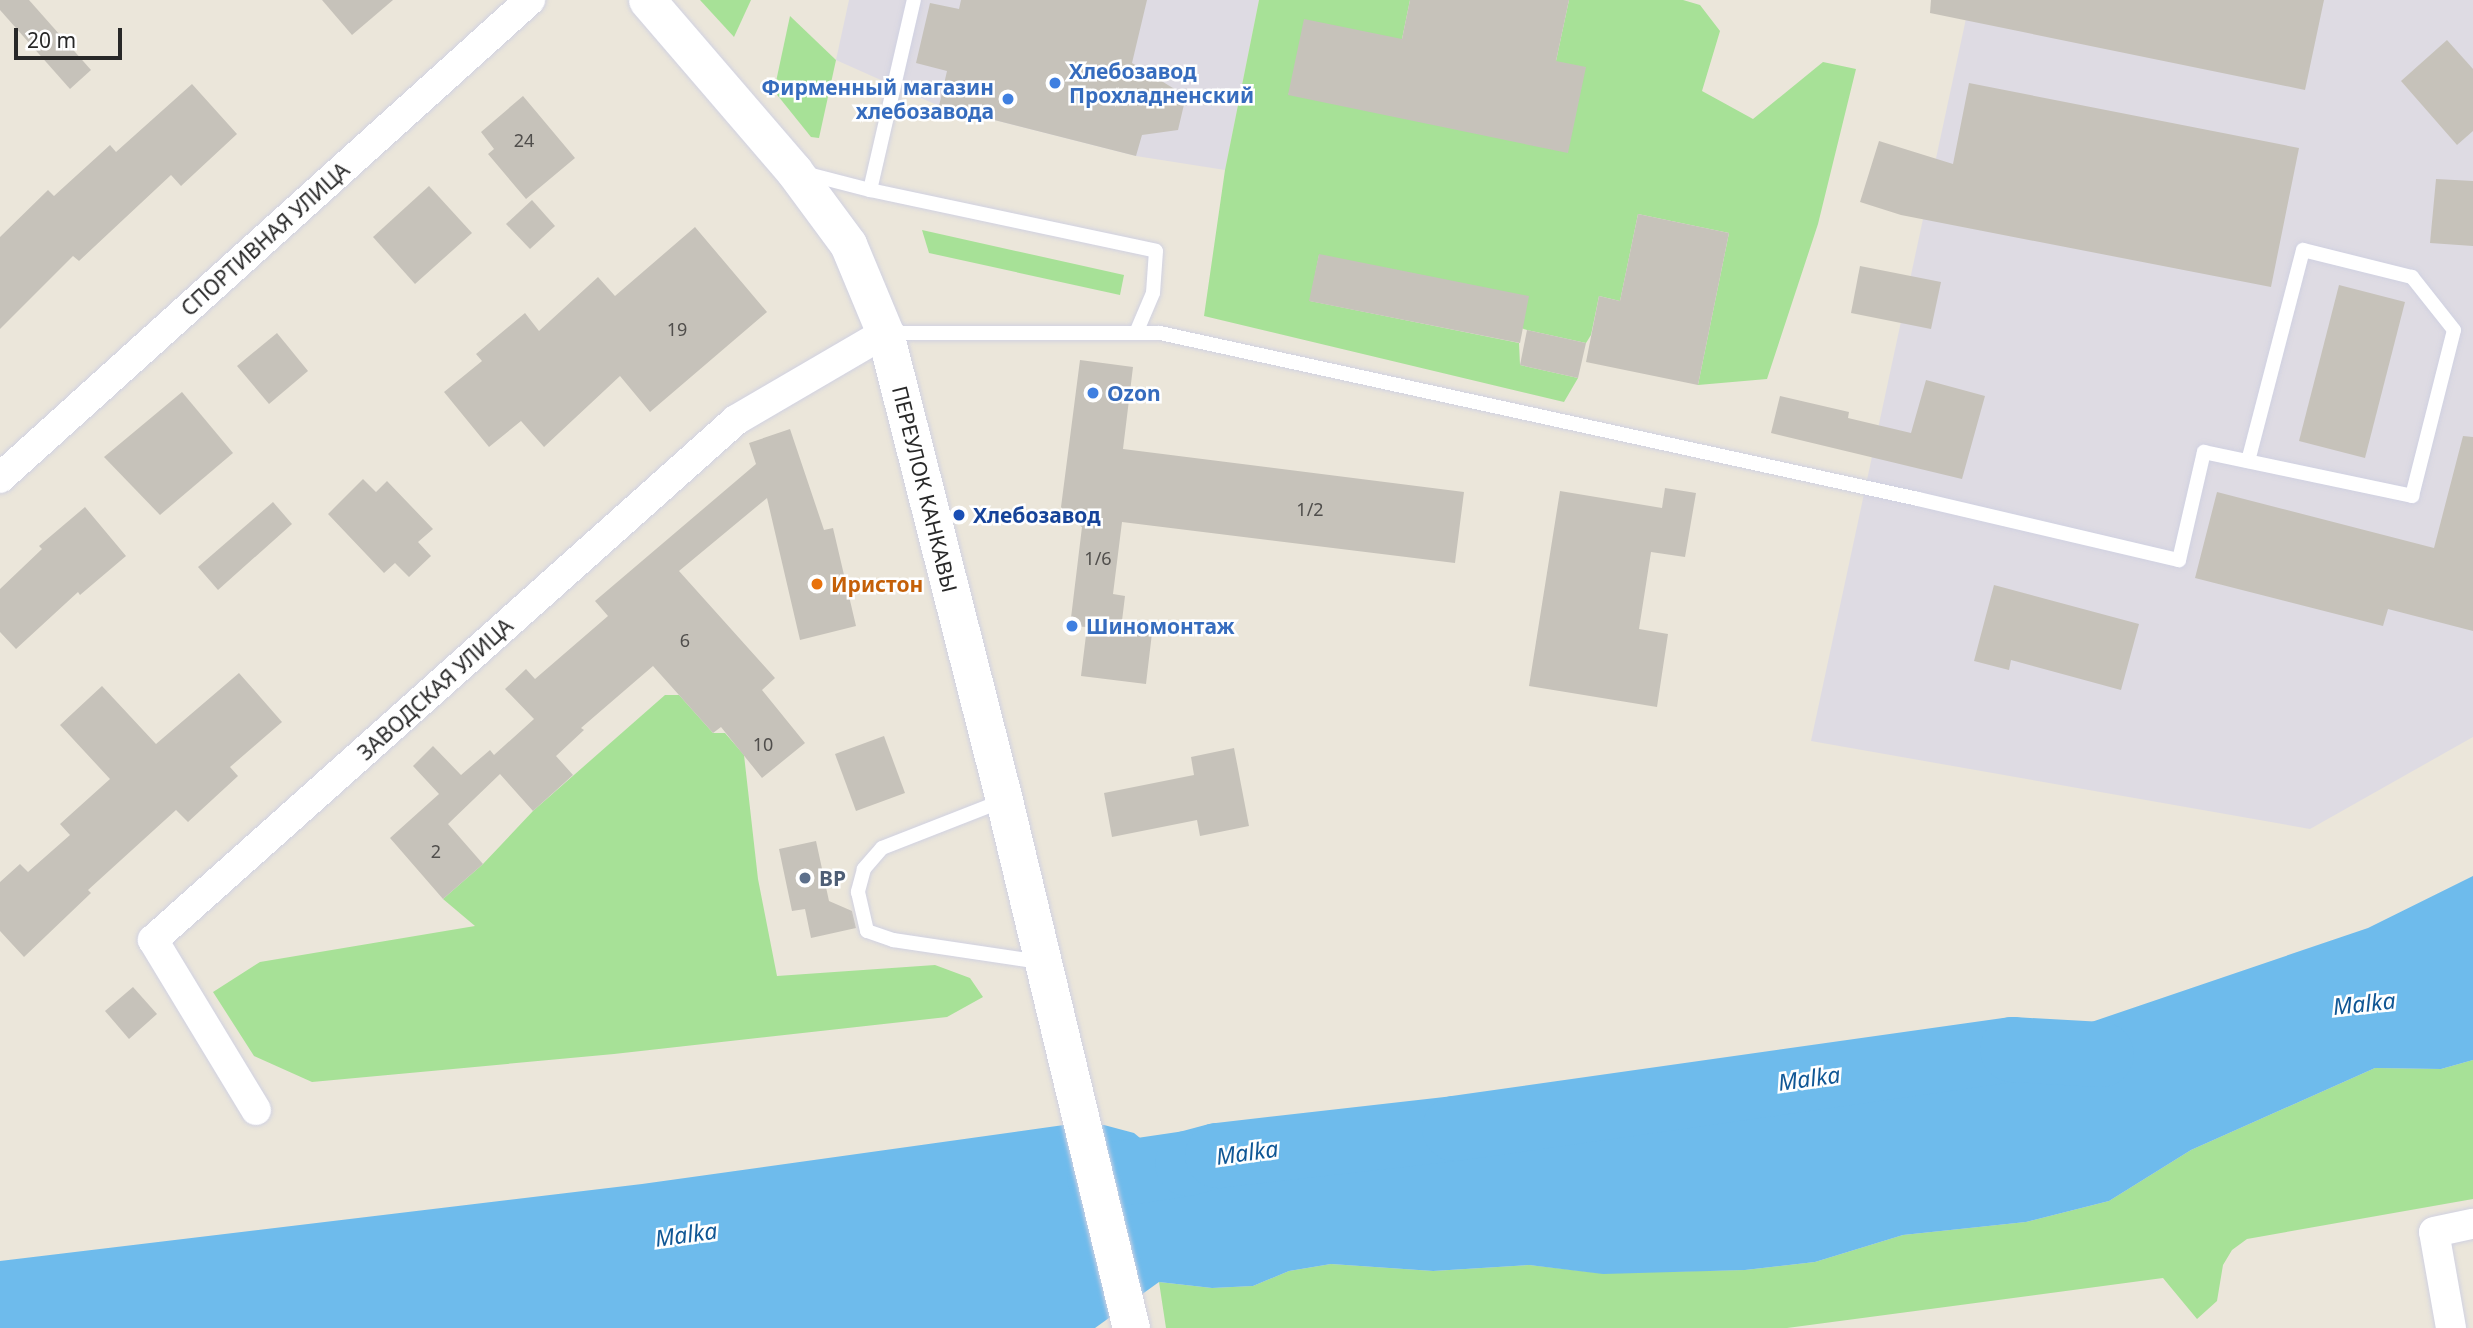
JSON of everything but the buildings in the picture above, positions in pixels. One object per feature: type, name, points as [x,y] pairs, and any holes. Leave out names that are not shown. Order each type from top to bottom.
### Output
[{"type":"street","name":"СПОРТИВНАЯ УЛИЦА","points":[[0,478],[530,0]]},
{"type":"street","name":"ПЕРЕУЛОК КАНКАВЫ","points":[[647,0],[794,171],[848,244],[885,332],[1004,800],[1131,1328]]},
{"type":"street","name":"ЗАВОДСКАЯ УЛИЦА","points":[[256,1110],[153,940],[736,420],[885,332]]},
{"type":"street","points":[[2451,1328],[2434,1232],[2473,1224]]},
{"type":"lane","points":[[870,190],[914,0]]},
{"type":"lane","points":[[794,171],[870,190],[1156,251],[1153,293],[1136,333]]},
{"type":"lane","points":[[885,332],[1160,333],[1919,499],[2179,560],[2204,452],[2412,496],[2454,330],[2412,277],[2303,250],[2248,461]]},
{"type":"lane","points":[[1004,800],[883,848],[864,869],[858,892],[867,931],[893,940],[1042,962]]},
{"type":"shaded area","points":[[849,0],[1259,0],[1225,170],[1136,156],[939,106],[836,60]]},
{"type":"shaded area","points":[[1970,0],[2473,0],[2473,737],[2310,829],[1811,741]]},
{"type":"green space","points":[[700,0],[751,0],[734,37]]},
{"type":"green space","points":[[1259,0],[1410,0],[1402,39],[1288,94],[1556,61],[1569,0],[1683,0],[1700,5],[1720,31],[1702,91],[1753,119],[1823,62],[1856,69],[1818,224],[1767,379],[1698,385],[1729,233],[1638,214],[1620,301],[1599,296],[1591,335],[1586,343],[1527,330],[1319,255],[1310,301],[1519,343],[1520,365],[1578,378],[1564,402],[1204,316],[1225,170]]},
{"type":"green space","points":[[790,16],[836,60],[819,138],[811,137],[774,91]]},
{"type":"green space","points":[[922,230],[1124,275],[1120,295],[929,253]]},
{"type":"green space","points":[[665,695],[679,695],[713,733],[725,733],[744,755],[758,879],[777,976],[935,965],[970,978],[983,997],[947,1017],[614,1054],[312,1082],[254,1056],[213,992],[260,962],[475,926],[443,899],[483,864],[533,811]]},
{"type":"green space","points":[[2473,1060],[2473,1199],[2247,1239],[2232,1250],[2223,1265],[2217,1301],[2197,1319],[2163,1278],[1787,1328],[1166,1328],[1159,1282],[1212,1288],[1253,1286],[1289,1271],[1331,1264],[1433,1271],[1529,1265],[1600,1273],[1745,1270],[1815,1262],[1903,1235],[2026,1222],[2109,1201],[2191,1150],[2375,1068],[2441,1069]]},
{"type":"water","points":[[2473,876],[2473,1060],[2441,1069],[2375,1068],[2191,1150],[2109,1201],[2026,1222],[1903,1235],[1815,1262],[1745,1270],[1603,1274],[1529,1265],[1433,1271],[1331,1264],[1289,1271],[1253,1286],[1212,1288],[1159,1282],[1095,1328],[0,1328],[0,1261],[642,1184],[1071,1124],[1104,1125],[1134,1133],[1157,1152],[1187,1163],[1217,1155],[1454,1128],[2012,1049],[2368,928]]},
{"type":"waterway","name":"Malka","points":[[1099,1176],[1187,1163],[1217,1155],[1454,1128],[2012,1049],[2101,1054]]},
{"type":"place","name":"Хлебозавод Прохладненский","points":[[1055,83]]},
{"type":"place","name":"Фирменный магазин хлебозавода","points":[[1008,99]]},
{"type":"place","name":"Ozon","points":[[1093,393]]},
{"type":"place","name":"Хлебозавод","points":[[959,515]]},
{"type":"place","name":"Иристон","points":[[817,584]]},
{"type":"place","name":"Шиномонтаж","points":[[1072,626]]},
{"type":"place","name":"BP","points":[[805,878]]}]
